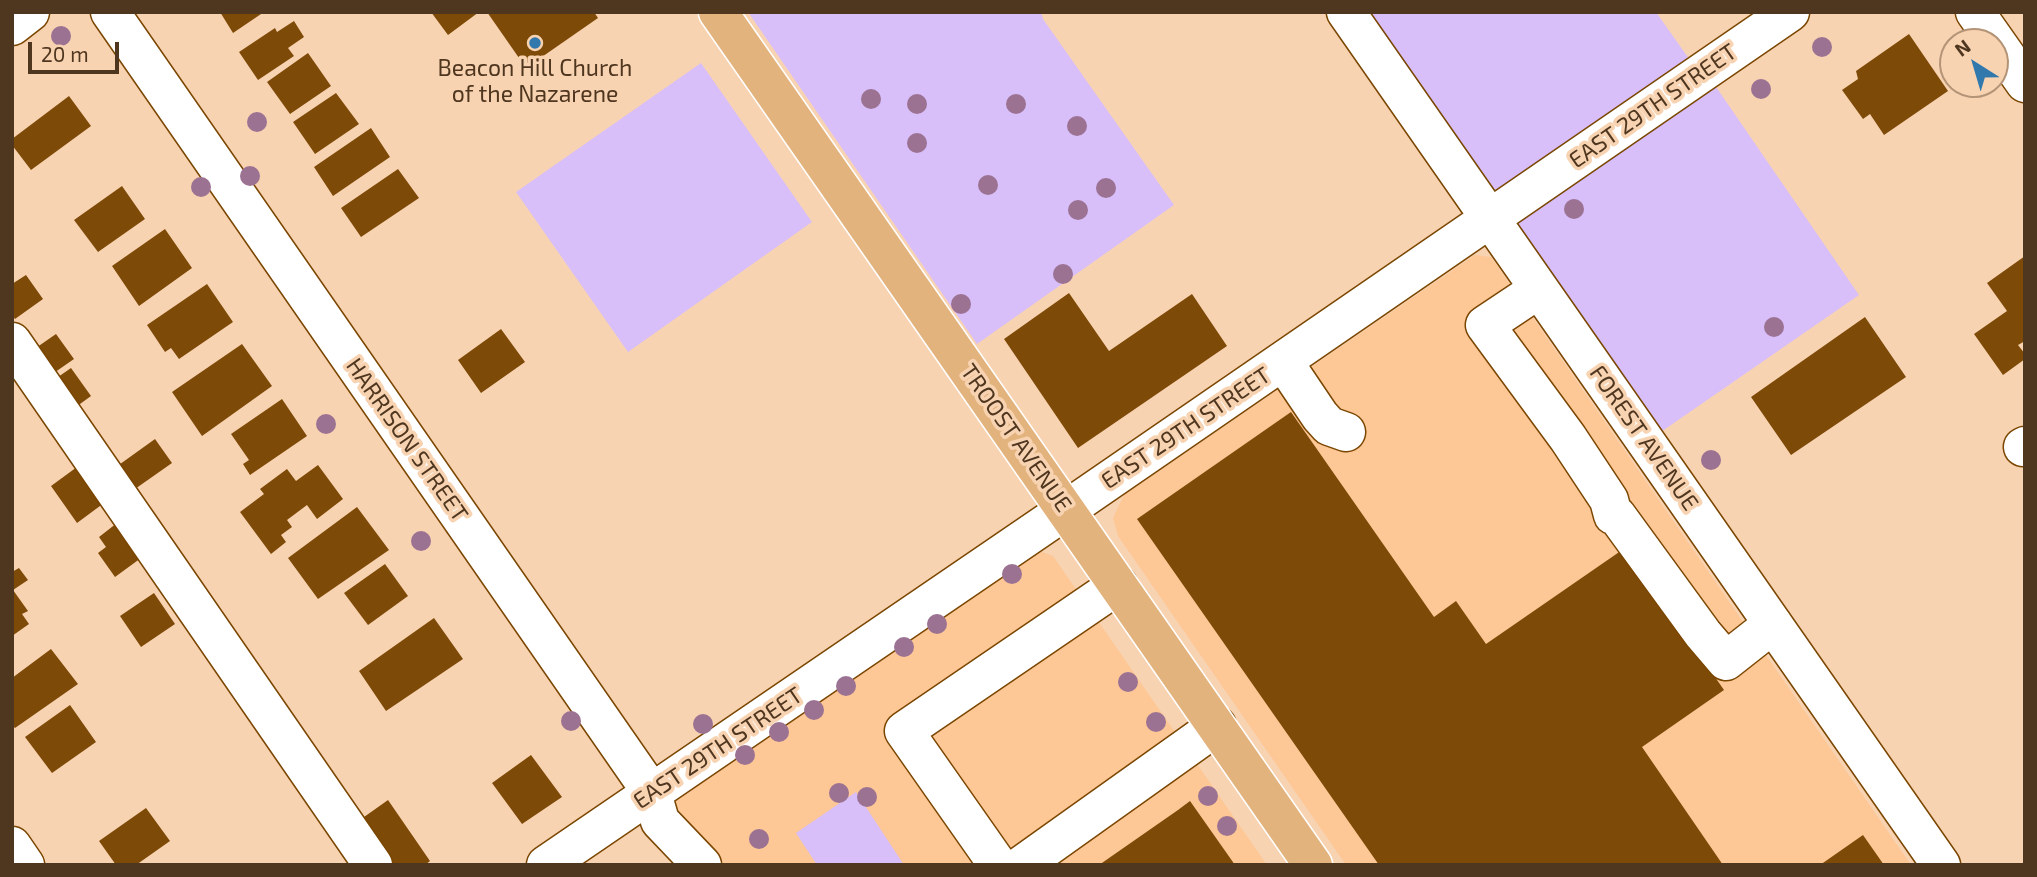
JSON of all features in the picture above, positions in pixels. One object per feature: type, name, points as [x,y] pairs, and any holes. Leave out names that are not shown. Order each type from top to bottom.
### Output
[{"type":"main road","name":"TROOST AVENUE","points":[[718,12],[1314,865]]},
{"type":"street","points":[[12,26],[30,12]]},
{"type":"street","name":"HARRISON STREET","points":[[110,12],[652,793],[660,821],[702,865]]},
{"type":"street","name":"FOREST AVENUE","points":[[1346,12],[1941,865]]},
{"type":"street","name":"EAST 29TH STREET","points":[[546,865],[1790,12]]},
{"type":"street","points":[[1975,12],[2025,83]]},
{"type":"street","points":[[1539,289],[1485,325],[1568,438],[1609,500],[1613,514],[1726,662],[1773,624]]},
{"type":"street","points":[[12,342],[373,865]]},
{"type":"street","points":[[1283,361],[1320,416],[1329,426],[1346,432]]},
{"type":"street","points":[[998,865],[904,732],[1118,586]]},
{"type":"street","points":[[1021,865],[1217,726]]},
{"type":"street","points":[[12,846],[25,865]]},
{"type":"shaded area","points":[[748,12],[1041,12],[1043,19],[1174,205],[977,344]]},
{"type":"shaded area","points":[[1360,12],[1656,12],[1692,63],[1492,199]]},
{"type":"shaded area","points":[[701,63],[812,222],[628,352],[516,192]]},
{"type":"shaded area","points":[[1712,81],[1859,295],[1658,434],[1511,220]]},
{"type":"shaded area","points":[[1475,255],[1491,257],[1911,865],[1346,865],[1118,536],[1113,518],[1124,495]]},
{"type":"shaded area","points":[[1037,550],[1053,556],[1267,865],[717,865],[673,802]]},
{"type":"shaded area","points":[[856,792],[904,865],[817,865],[796,833]]},
{"type":"building","points":[[220,12],[264,12],[233,33]]},
{"type":"building","name":"Beacon Hill Church of the Nazarene","points":[[431,12],[479,12],[448,35]]},
{"type":"building","name":"Beacon Hill Church of the Nazarene","points":[[487,12],[594,12],[598,18],[526,68]]},
{"type":"building","points":[[294,21],[304,37],[288,48],[294,56],[258,80],[239,52],[275,28],[277,32]]},
{"type":"building","points":[[1909,34],[1939,78],[1939,97],[1884,135],[1870,114],[1863,119],[1842,90],[1858,79],[1856,71]]},
{"type":"building","points":[[308,53],[331,86],[290,114],[267,82]]},
{"type":"building","points":[[336,93],[359,124],[315,154],[293,122]]},
{"type":"building","points":[[69,96],[91,126],[31,170],[12,145],[12,139]]},
{"type":"building","points":[[371,128],[390,157],[333,196],[314,167]]},
{"type":"building","points":[[398,169],[419,198],[361,237],[341,208]]},
{"type":"building","points":[[122,186],[145,219],[98,252],[74,220]]},
{"type":"building","points":[[165,229],[192,268],[139,306],[112,266]]},
{"type":"building","points":[[2025,256],[2025,341],[2018,345],[2025,354],[2025,359],[2003,375],[1974,334],[2007,311],[1987,283]]},
{"type":"building","points":[[26,275],[43,299],[15,319],[12,315],[12,284]]},
{"type":"building","points":[[207,284],[233,322],[179,359],[171,348],[165,352],[147,325]]},
{"type":"building","points":[[1069,293],[1109,351],[1192,294],[1227,346],[1078,448],[1004,339]]},
{"type":"building","points":[[1865,317],[1906,377],[1791,455],[1751,397]]},
{"type":"building","points":[[501,329],[525,362],[481,393],[458,360]]},
{"type":"building","points":[[56,334],[74,359],[48,377],[30,352]]},
{"type":"building","points":[[242,344],[272,386],[202,436],[172,392]]},
{"type":"building","points":[[71,368],[91,396],[69,412],[48,384]]},
{"type":"building","points":[[282,399],[307,436],[250,475],[243,464],[249,460],[231,434]]},
{"type":"building","points":[[1291,412],[1434,617],[1456,601],[1486,644],[1625,548],[1724,690],[1642,747],[1723,865],[1379,865],[1137,519]]},
{"type":"building","points":[[155,439],[172,463],[125,496],[109,472]]},
{"type":"building","points":[[318,465],[343,499],[317,519],[307,505],[287,520],[292,527],[281,535],[286,542],[271,554],[240,512],[264,494],[260,489],[287,469],[296,481]]},
{"type":"building","points":[[77,467],[104,503],[77,523],[51,486]]},
{"type":"building","points":[[357,507],[389,550],[318,599],[288,558]]},
{"type":"building","points":[[117,523],[141,558],[115,577],[98,553],[106,547],[99,537]]},
{"type":"building","points":[[385,564],[408,596],[368,625],[344,593]]},
{"type":"building","points":[[19,568],[28,580],[13,590],[28,611],[22,614],[29,624],[12,636],[12,572]]},
{"type":"building","points":[[154,593],[175,624],[141,647],[120,616]]},
{"type":"building","points":[[434,618],[463,659],[386,711],[359,671]]},
{"type":"building","points":[[51,649],[78,684],[15,728],[12,725],[12,678]]},
{"type":"building","points":[[70,705],[96,742],[52,773],[25,737]]},
{"type":"building","points":[[531,755],[562,797],[522,824],[492,783]]},
{"type":"building","points":[[388,800],[430,861],[425,865],[386,865],[357,822]]},
{"type":"building","points":[[1190,801],[1235,865],[1099,865],[1178,810]]},
{"type":"building","points":[[146,808],[170,841],[136,865],[116,865],[99,841]]},
{"type":"building","points":[[1863,835],[1884,865],[1820,865]]},
{"type":"place","name":"Beacon Hill Church of the Nazarene","points":[[535,43]]}]
